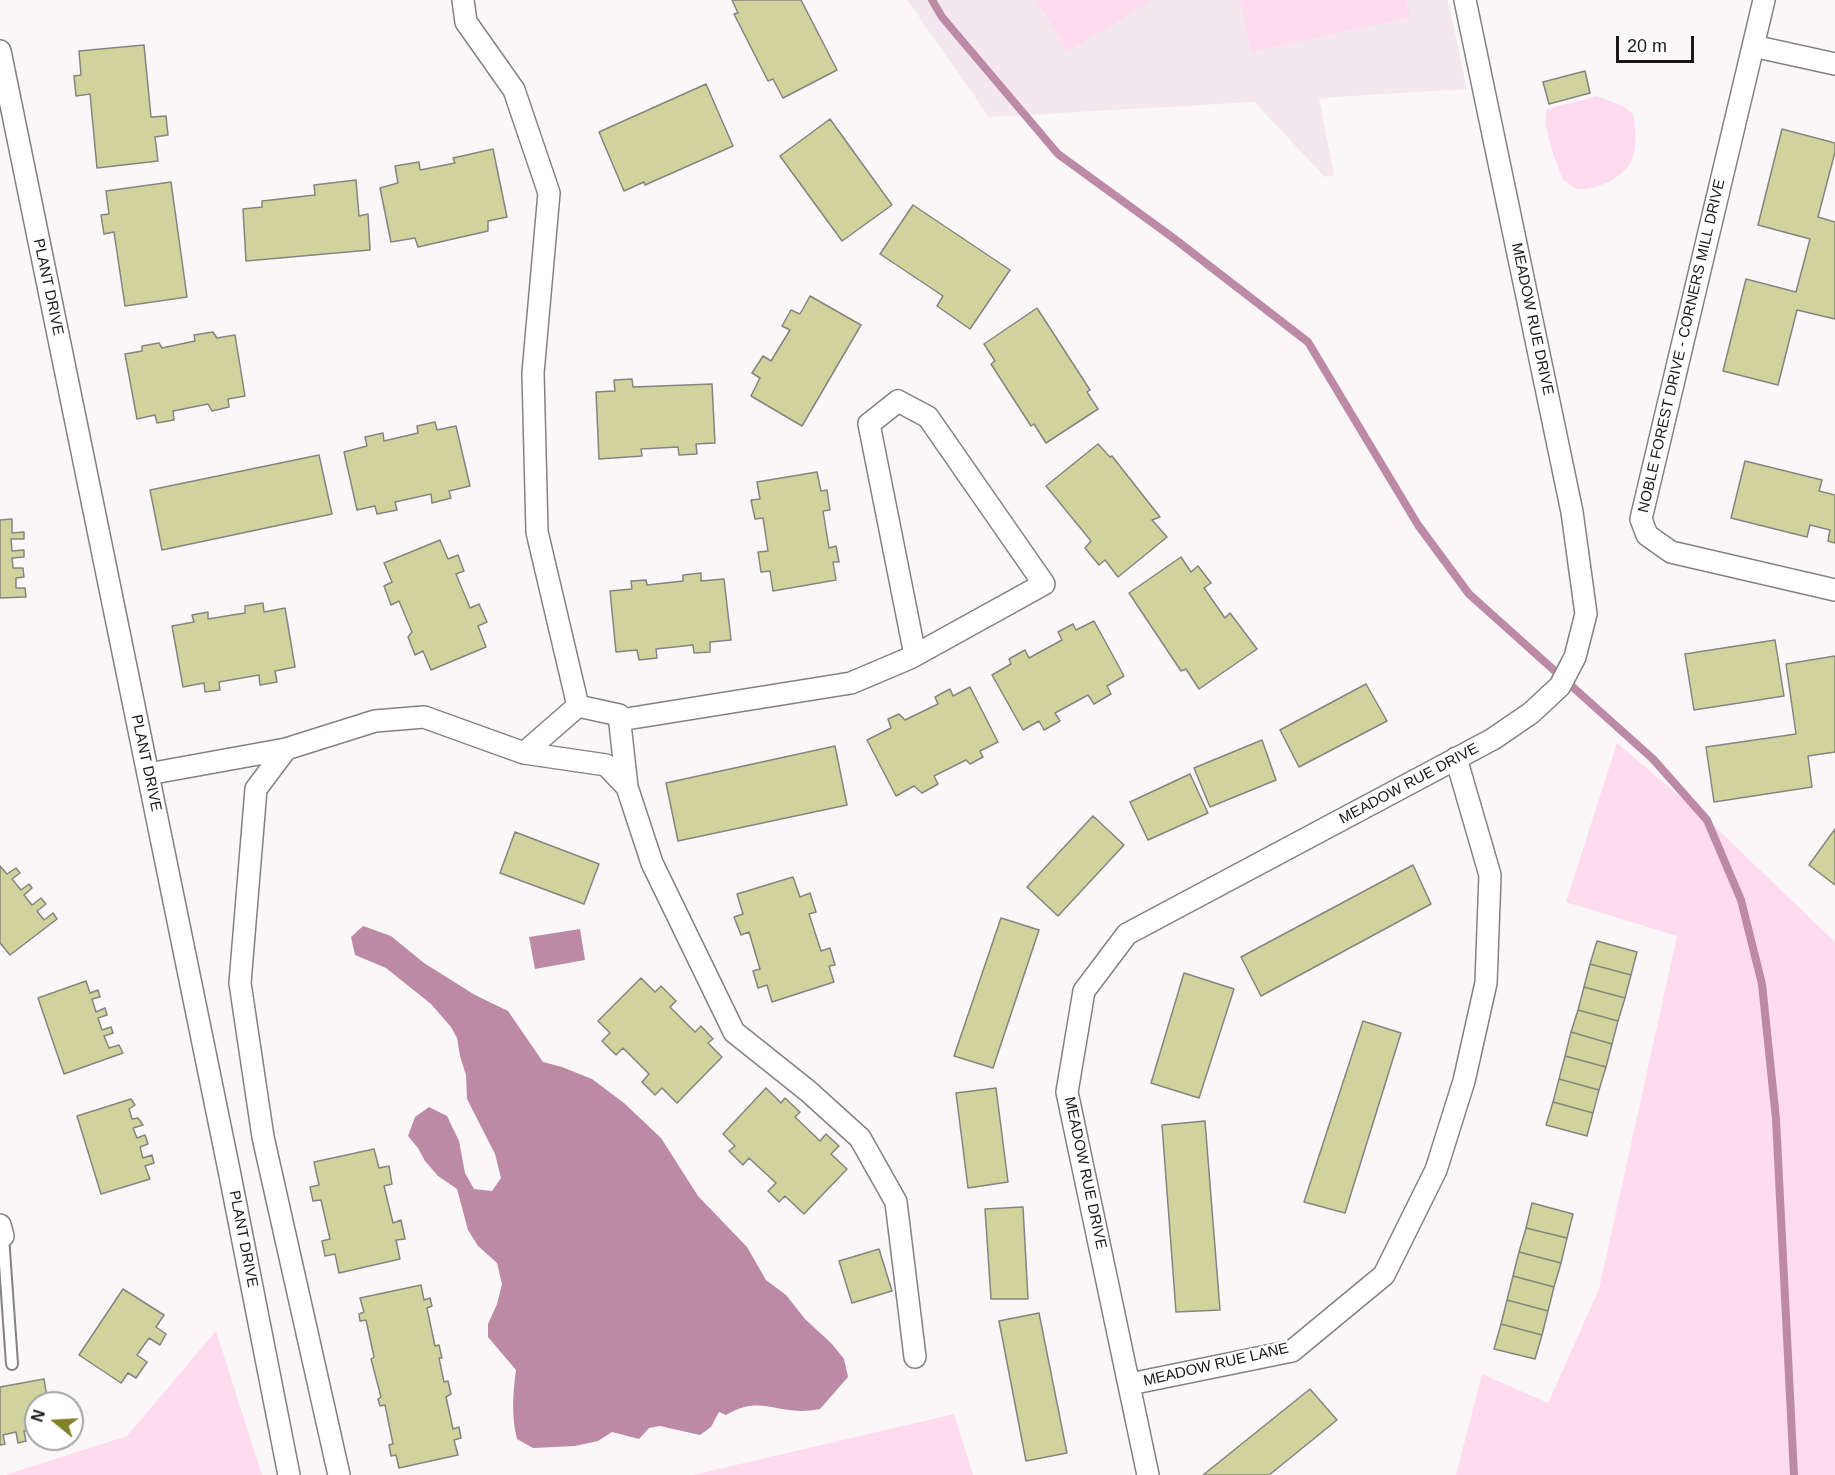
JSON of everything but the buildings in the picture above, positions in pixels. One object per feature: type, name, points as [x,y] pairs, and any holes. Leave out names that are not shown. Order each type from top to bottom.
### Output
[{"type":"street","points":[[464,0],[466,22],[514,90],[549,193],[532,373],[537,532],[578,706]]},
{"type":"street","name":"MEADOW RUE DRIVE","points":[[1148,1475],[1067,1092],[1084,991],[1127,934],[1493,739],[1522,719],[1560,687],[1575,657],[1586,614],[1572,512],[1465,0]]},
{"type":"street","name":"NOBLE FOREST DRIVE - CORNERS MILL DRIVE","points":[[1764,0],[1641,519],[1647,535],[1671,552],[1835,590]]},
{"type":"street","points":[[1753,46],[1835,64]]},
{"type":"street","name":"PLANT DRIVE","points":[[0,51],[289,1475]]},
{"type":"street","points":[[620,720],[851,683],[915,655],[1044,584],[928,417],[898,401],[869,424],[915,655]]},
{"type":"street","points":[[578,706],[620,715],[627,787],[652,863],[734,1032],[808,1090],[860,1138],[896,1202],[915,1356]]},
{"type":"street","points":[[524,753],[578,706]]},
{"type":"street","points":[[148,774],[286,749],[375,721],[424,717],[524,753],[606,765],[627,787]]},
{"type":"street","points":[[286,749],[256,789],[240,983],[263,1137],[339,1475]]},
{"type":"street","name":"MEADOW RUE LANE","points":[[1130,1384],[1292,1351],[1384,1275],[1436,1170],[1464,1081],[1486,983],[1490,875],[1456,758]]},
{"type":"lane","points":[[1,1234],[12,1364]]},
{"type":"shaded area","points":[[907,0],[1448,0],[1467,89],[1319,98],[1334,175],[1325,177],[1254,102],[989,117]]},
{"type":"shaded area","points":[[1037,0],[1152,0],[1068,51]]},
{"type":"shaded area","points":[[1240,0],[1406,0],[1410,17],[1251,52]]},
{"type":"shaded area","points":[[1597,96],[1623,106],[1633,114],[1634,154],[1625,170],[1613,179],[1600,186],[1579,189],[1563,180],[1550,144],[1545,115],[1547,109]]},
{"type":"shaded area","points":[[1617,743],[1709,821],[1835,942],[1835,1475],[1456,1475],[1482,1374],[1548,1403],[1599,1289],[1677,936],[1566,902]]},
{"type":"shaded area","points":[[363,926],[391,936],[424,963],[475,995],[508,1011],[543,1062],[592,1079],[624,1103],[661,1138],[698,1196],[747,1247],[766,1280],[786,1295],[805,1319],[832,1344],[844,1359],[848,1377],[820,1409],[800,1411],[755,1406],[726,1415],[719,1412],[711,1427],[700,1435],[660,1426],[649,1428],[639,1439],[612,1432],[598,1441],[575,1446],[533,1448],[517,1439],[513,1404],[516,1370],[488,1337],[488,1324],[497,1304],[502,1284],[497,1263],[478,1246],[468,1230],[457,1189],[438,1176],[408,1136],[415,1117],[429,1107],[447,1116],[459,1141],[465,1173],[474,1189],[492,1191],[501,1178],[495,1154],[467,1099],[466,1075],[457,1038],[451,1027],[431,1004],[386,968],[355,955],[351,937]]},
{"type":"shaded area","points":[[580,929],[585,960],[535,969],[529,937]]},
{"type":"shaded area","points":[[216,1331],[262,1475],[5,1475],[127,1436]]},
{"type":"shaded area","points":[[954,1414],[973,1475],[693,1475]]},
{"type":"waterway","points":[[932,0],[942,17],[1058,154],[1172,237],[1308,342],[1418,525],[1469,594],[1653,759],[1707,820],[1741,900],[1762,984],[1776,1119],[1794,1475]]}]
